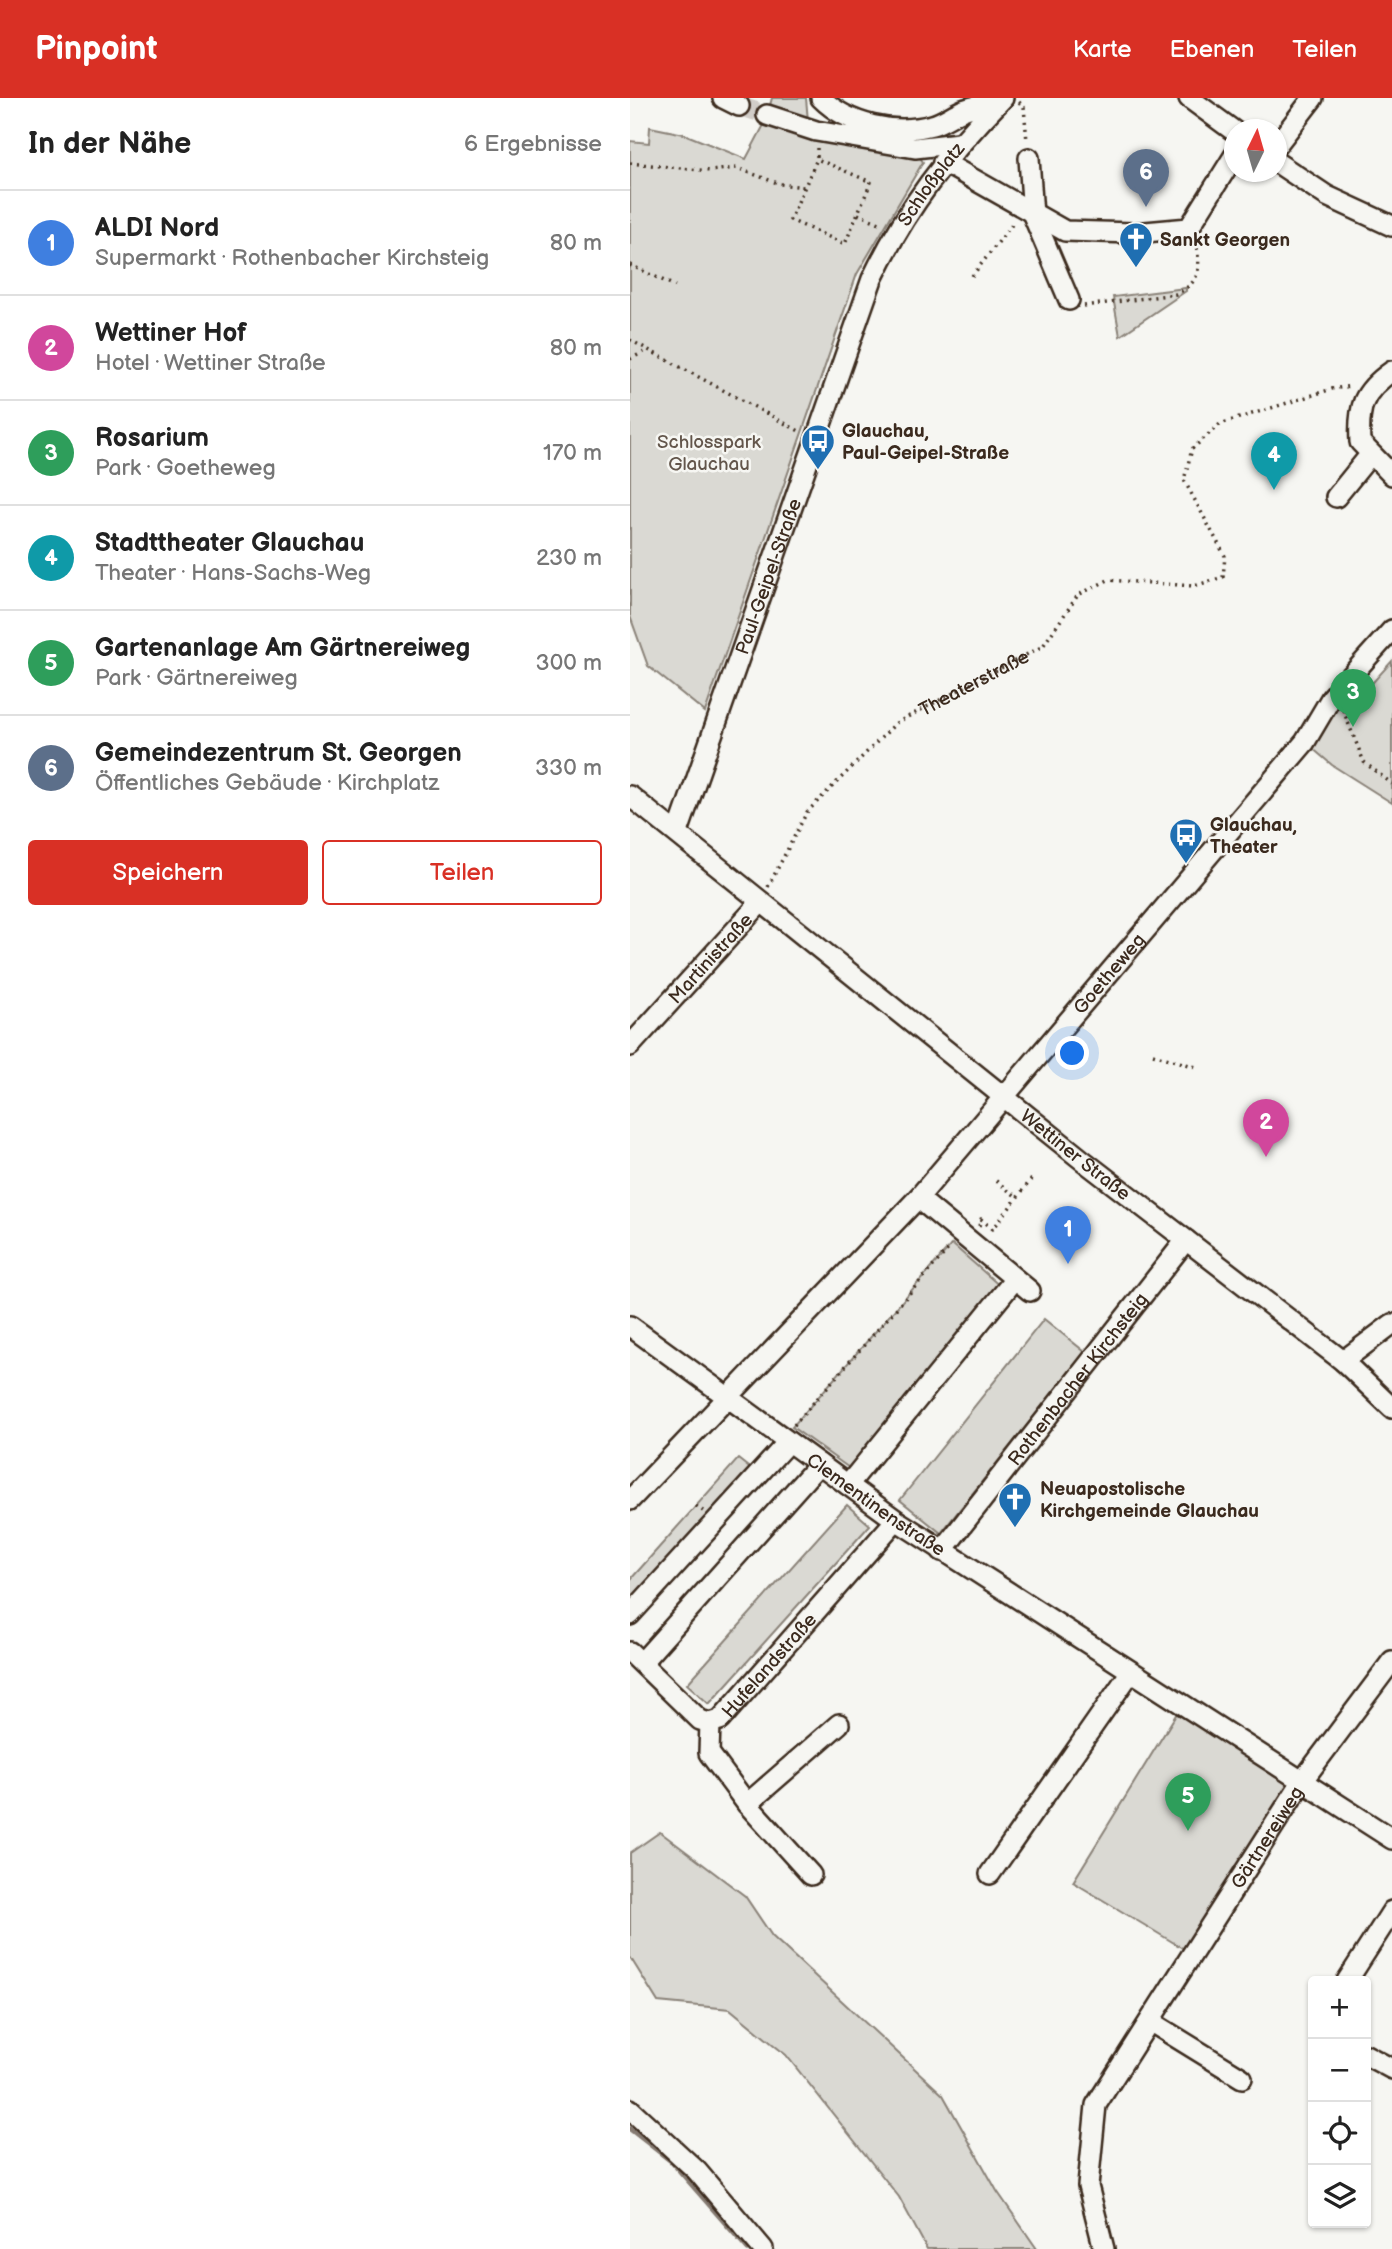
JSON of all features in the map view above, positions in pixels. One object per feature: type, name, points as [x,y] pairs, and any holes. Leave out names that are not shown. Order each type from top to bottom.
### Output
[{"type":"street","points":[[821,98],[836,113],[869,125],[906,129],[934,125],[966,109],[1005,100]]},
{"type":"street","points":[[1287,132],[1313,98]]},
{"type":"street","name":"Schloßplatz","points":[[872,279],[896,229],[943,162],[959,143],[1005,100]]},
{"type":"street","points":[[1198,101],[1224,123]]},
{"type":"street","points":[[767,115],[804,128],[915,148],[959,143]]},
{"type":"street","points":[[1029,158],[1028,212],[1069,300]]},
{"type":"street","points":[[943,162],[1065,231],[1134,233],[1186,229],[1224,171]]},
{"type":"street","points":[[1287,169],[1327,196],[1392,226]]},
{"type":"street","name":"Paul-Geipel-Straße","points":[[678,832],[872,279]]},
{"type":"street","points":[[1392,371],[1374,383],[1358,411],[1360,442],[1392,475]]},
{"type":"street","points":[[1336,497],[1370,455]]},
{"type":"street","name":"Goetheweg","points":[[728,1398],[918,1198],[1305,741],[1331,698],[1392,630]]},
{"type":"street","name":"Wettiner Straße","points":[[630,796],[678,832],[1004,1098],[1343,1361],[1392,1408]]},
{"type":"street","name":"Martinistraße","points":[[630,1046],[761,902]]},
{"type":"street","points":[[848,1485],[1023,1285],[918,1198]]},
{"type":"street","name":"Rothenbacher Kirchsteig","points":[[942,1551],[1186,1240]]},
{"type":"street","points":[[1343,1361],[1392,1324]]},
{"type":"street","name":"Clementinenstraße","points":[[630,1326],[895,1520],[1392,1839]]},
{"type":"street","points":[[630,1500],[728,1398]]},
{"type":"street","points":[[630,1615],[785,1439]]},
{"type":"street","points":[[636,1657],[819,1464]]},
{"type":"street","name":"Hufelandstraße","points":[[636,1657],[700,1720],[710,1723],[720,1720],[895,1520]]},
{"type":"street","name":"Gärtnereiweg","points":[[1104,2249],[1088,2186],[1096,2105],[1303,1780],[1392,1661]]},
{"type":"street","points":[[990,1874],[1130,1673]]},
{"type":"street","points":[[710,1723],[709,1753],[747,1804],[811,1875]]},
{"type":"street","points":[[747,1804],[839,1724]]},
{"type":"street","points":[[1350,1976],[1392,1911]]},
{"type":"street","points":[[1151,2022],[1242,2078]]},
{"type":"street","points":[[1371,2058],[1392,2069]]},
{"type":"street","points":[[630,2109],[697,2171],[746,2238],[764,2249]]},
{"type":"path","points":[[1005,100],[1024,107],[1029,158]]},
{"type":"path","points":[[817,159],[872,182],[858,214],[845,244],[790,220],[817,159]]},
{"type":"path","points":[[630,163],[710,171],[744,170],[780,184],[804,187]]},
{"type":"path","points":[[972,275],[1028,212]]},
{"type":"path","points":[[858,214],[883,225]]},
{"type":"path","points":[[1069,300],[1085,307],[1175,294],[1186,289],[1193,284],[1201,267],[1195,233],[1186,229]]},
{"type":"path","points":[[630,265],[675,286]]},
{"type":"path","points":[[630,340],[815,438]]},
{"type":"path","points":[[630,359],[648,350]]},
{"type":"path","name":"Theaterstraße","points":[[761,902],[807,812],[896,723],[1043,646],[1078,596],[1108,580],[1194,586],[1223,577],[1225,556],[1184,480],[1192,449],[1220,424],[1332,389],[1374,383]]},
{"type":"path","points":[[1346,712],[1364,762],[1392,784]]},
{"type":"path","points":[[1153,1054],[1196,1067]]},
{"type":"path","points":[[980,1250],[988,1241],[980,1234],[981,1219],[993,1229],[1034,1176]]},
{"type":"path","points":[[996,1181],[1018,1198]]},
{"type":"path","points":[[785,1439],[961,1234]]},
{"type":"green space","name":"Schlosspark Glauchau","points":[[772,98],[806,98],[808,121],[919,156],[923,162],[857,274],[705,712],[648,666],[630,616],[630,141],[649,143],[650,127],[684,134],[746,159],[765,123]]},
{"type":"green space","points":[[1186,288],[1186,291],[1120,336],[1113,297]]},
{"type":"green space","points":[[1392,661],[1392,803],[1332,765],[1305,742],[1331,698],[1346,712]]},
{"type":"green space","points":[[952,1244],[1001,1287],[849,1468],[792,1427]]},
{"type":"green space","points":[[1044,1319],[1085,1352],[941,1533],[900,1500]]},
{"type":"green space","points":[[738,1459],[757,1474],[630,1613],[630,1580]]},
{"type":"green space","points":[[847,1505],[870,1525],[709,1704],[687,1684]]},
{"type":"green space","points":[[1182,1705],[1303,1780],[1194,1955],[1073,1882]]},
{"type":"green space","points":[[660,1832],[745,1896],[772,1936],[943,2095],[997,2191],[1037,2249],[927,2249],[899,2197],[786,2055],[730,2009],[658,2002],[630,1957],[630,1853]]},
{"type":"waterway","points":[[630,2129],[671,2161],[748,2249]]},
{"type":"tunnel","points":[[739,106],[767,115]]},
{"type":"place","name":"Gemeindezentrum St. Georgen","points":[[1146,207]]},
{"type":"place","name":"Sankt Georgen","points":[[1136,269]]},
{"type":"place","name":"Glauchau, Paul-Geipel-Straße","points":[[818,471]]},
{"type":"place","name":"Stadttheater Glauchau","points":[[1274,490]]},
{"type":"place","name":"Rosarium","points":[[1353,727]]},
{"type":"place","name":"Glauchau, Theater","points":[[1186,865]]},
{"type":"place","name":"Wettiner Hof","points":[[1266,1157]]},
{"type":"place","name":"ALDI Nord","points":[[1068,1264]]},
{"type":"place","name":"Neuapostolische Kirchgemeinde Glauchau","points":[[1015,1529]]},
{"type":"place","name":"Gartenanlage Am Gärtnereiweg","points":[[1188,1831]]}]
